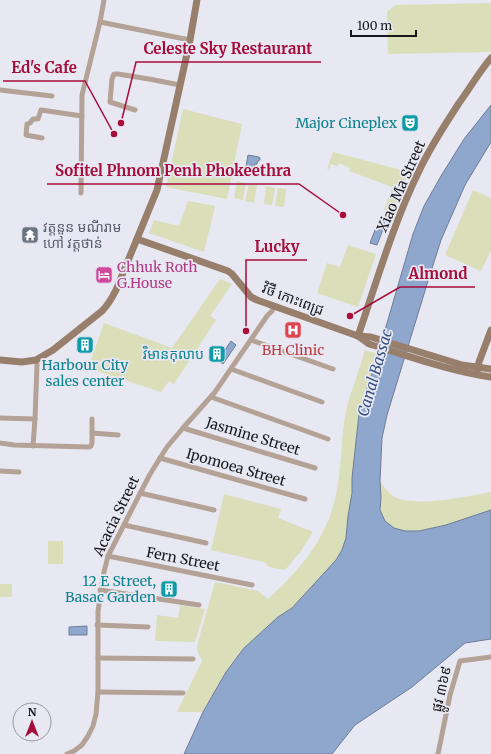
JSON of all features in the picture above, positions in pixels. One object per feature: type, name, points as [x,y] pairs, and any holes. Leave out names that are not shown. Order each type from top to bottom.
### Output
[{"type":"main road","points":[[0,360],[22,362],[36,360],[54,350],[102,311],[107,306],[116,290],[157,190],[190,40],[197,0]]},
{"type":"main road","name":"Xiao Ma Street","points":[[358,336],[392,237],[418,172],[448,120],[491,58]]},
{"type":"main road","name":"វិថី កោះពេជ្រ","points":[[137,239],[228,271],[251,297],[271,306],[370,341],[419,356],[462,365],[491,377]]},
{"type":"main road","points":[[476,371],[491,330]]},
{"type":"main road","name":"វិថី កោះពេជ្រ","points":[[476,371],[491,369]]},
{"type":"street","points":[[81,193],[82,95],[104,0]]},
{"type":"street","points":[[100,22],[190,40]]},
{"type":"street","points":[[135,110],[110,102],[109,99],[114,74],[180,85]]},
{"type":"street","points":[[0,90],[52,96]]},
{"type":"street","points":[[42,138],[26,135],[27,124],[33,119],[38,120],[41,110],[82,116]]},
{"type":"street","name":"Acacia Street","points":[[67,754],[82,745],[88,736],[96,714],[98,692],[98,611],[100,590],[108,556],[140,493],[167,447],[211,397],[266,316],[266,309],[271,306]]},
{"type":"street","points":[[251,340],[333,369]]},
{"type":"street","points":[[33,446],[38,365],[36,360]]},
{"type":"street","points":[[231,369],[322,402]]},
{"type":"street","points":[[211,397],[328,439]]},
{"type":"street","points":[[0,418],[35,419]]},
{"type":"street","points":[[0,443],[33,446],[91,446],[92,420]]},
{"type":"street","name":"Jasmine Street","points":[[183,428],[315,468]]},
{"type":"street","points":[[92,433],[118,435]]},
{"type":"street","name":"Ipomoea Street","points":[[160,458],[305,499]]},
{"type":"street","points":[[0,471],[19,472]]},
{"type":"street","points":[[140,493],[214,510]]},
{"type":"street","points":[[124,525],[206,543]]},
{"type":"street","name":"Fern Street","points":[[108,556],[252,585]]},
{"type":"street","points":[[100,590],[199,604]]},
{"type":"street","points":[[97,625],[148,627]]},
{"type":"street","name":"ផ្លូវ ៣៦៩","points":[[438,754],[450,695],[460,661],[491,657]]},
{"type":"street","points":[[98,658],[193,659]]},
{"type":"street","points":[[98,692],[183,693]]},
{"type":"green space","points":[[491,3],[491,52],[388,54],[387,12],[395,5]]},
{"type":"green space","points":[[183,109],[242,124],[227,199],[166,187]]},
{"type":"green space","points":[[333,152],[409,172],[392,213],[384,210],[392,187],[349,171],[350,168],[339,163],[337,166],[331,164],[329,169],[327,169]]},
{"type":"green space","points":[[237,181],[246,183],[243,200],[234,198]]},
{"type":"green space","points":[[249,184],[257,185],[254,203],[245,201]]},
{"type":"green space","points":[[266,186],[275,188],[272,205],[264,204]]},
{"type":"green space","points":[[278,188],[286,189],[284,207],[275,206]]},
{"type":"green space","points":[[473,190],[491,198],[491,250],[481,271],[445,255]]},
{"type":"green space","points":[[188,201],[215,206],[204,252],[149,233],[154,220],[179,226]]},
{"type":"green space","points":[[348,245],[376,254],[358,307],[317,293],[327,263],[340,267]]},
{"type":"green space","points":[[220,279],[232,284],[210,316],[216,320],[174,384],[169,381],[161,392],[88,368],[104,323],[172,348]]},
{"type":"green space","points":[[365,350],[378,354],[359,414],[352,478],[352,493],[346,538],[342,550],[336,560],[292,608],[278,617],[244,648],[226,672],[203,712],[177,712],[202,661],[197,650],[198,642],[215,582],[258,591],[268,599],[303,563],[321,536],[328,522],[339,479],[346,408]]},
{"type":"green space","points":[[380,481],[388,492],[395,497],[404,500],[442,500],[491,492],[491,510],[446,525],[419,531],[405,531],[394,528],[385,521],[380,510]]},
{"type":"green space","points":[[224,494],[281,509],[278,518],[313,532],[301,551],[285,570],[269,567],[264,562],[211,550]]},
{"type":"green space","points":[[48,541],[63,541],[63,564],[48,564]]},
{"type":"green space","points":[[0,584],[12,584],[12,597],[0,597]]},
{"type":"green space","points":[[180,605],[205,609],[195,642],[155,641],[157,615],[178,618]]},
{"type":"water","name":"Canal Bassac","points":[[491,105],[491,142],[465,185],[441,240],[387,415],[382,438],[380,510],[385,521],[394,528],[405,531],[419,531],[446,525],[491,510],[491,639],[465,643],[412,687],[355,725],[332,754],[184,754],[203,712],[226,672],[244,648],[278,617],[292,608],[336,560],[342,550],[346,538],[352,493],[352,478],[359,414],[413,234],[424,206],[441,176],[464,139]]},
{"type":"water","points":[[248,155],[260,158],[257,164],[255,164],[253,173],[245,172]]},
{"type":"water","points":[[380,221],[384,221],[385,225],[382,225],[382,227],[384,227],[377,245],[370,243],[377,225],[380,225],[378,223]]},
{"type":"water","points":[[231,341],[236,345],[223,364],[218,360]]},
{"type":"water","points":[[87,626],[87,635],[69,635],[69,627]]},
{"type":"place","name":"Celeste Sky Restaurant","points":[[121,123]]},
{"type":"place","name":"Major Cineplex","points":[[410,123]]},
{"type":"place","name":"Ed's Cafe","points":[[114,134]]},
{"type":"place","name":"Sofitel Phnom Penh Phokeethra","points":[[343,215]]},
{"type":"place","name":"វត្តនួន មណីរាម ហៅ វត្តថាន់","points":[[30,235]]},
{"type":"place","name":"Chhuk Roth G.House","points":[[104,275]]},
{"type":"place","name":"Almond","points":[[350,316]]},
{"type":"place","name":"BH Clinic","points":[[293,330]]},
{"type":"place","name":"Lucky","points":[[246,331]]},
{"type":"place","name":"Harbour City sales center","points":[[85,345]]},
{"type":"place","name":"វិមានកុលាប","points":[[217,354]]},
{"type":"place","name":"12 E Street, Basac Garden","points":[[169,589]]}]
